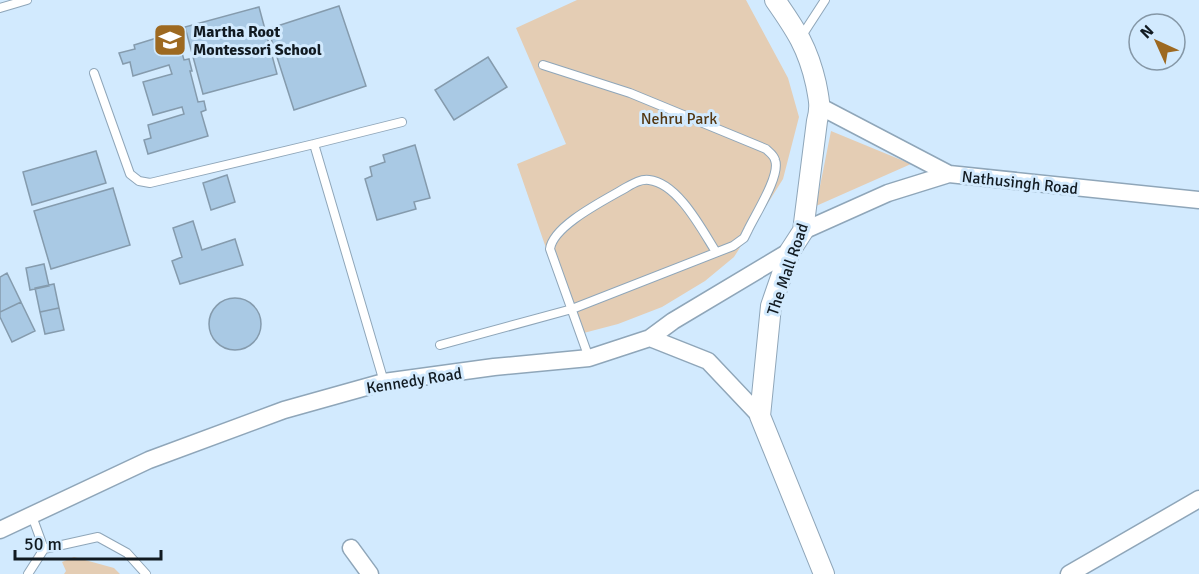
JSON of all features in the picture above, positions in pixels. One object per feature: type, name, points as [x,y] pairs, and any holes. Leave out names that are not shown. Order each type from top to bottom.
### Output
[{"type":"street","name":"The Mall Road","points":[[775,0],[801,37],[810,59],[821,107],[817,121],[803,231],[790,251],[771,306],[760,416],[824,574]]},
{"type":"street","name":"Nathusingh Road","points":[[821,107],[949,174],[1199,200]]},
{"type":"street","points":[[803,231],[888,193],[949,174]]},
{"type":"street","name":"Kennedy Road","points":[[0,530],[149,460],[284,410],[384,382],[494,367],[590,358],[650,338],[673,321],[790,251]]},
{"type":"street","points":[[650,338],[708,361],[760,416]]},
{"type":"street","points":[[1069,574],[1199,499]]},
{"type":"street","points":[[351,548],[370,574]]},
{"type":"lane","points":[[0,8],[27,0]]},
{"type":"lane","points":[[801,37],[825,0]]},
{"type":"lane","points":[[440,345],[572,309],[739,242],[748,230],[774,178],[776,162],[774,156],[766,149],[630,93],[543,65]]},
{"type":"lane","points":[[94,73],[123,158],[130,174],[139,182],[150,183],[402,122]]},
{"type":"lane","points":[[314,144],[384,382]]},
{"type":"lane","points":[[590,358],[552,255],[551,242],[565,226],[638,181],[649,180],[661,184],[676,195],[716,252]]},
{"type":"lane","points":[[32,516],[44,549]]},
{"type":"lane","points":[[28,574],[44,549],[98,537],[127,553],[146,574]]},
{"type":"green space","name":"Nehru Park","points":[[577,0],[746,0],[788,78],[799,117],[783,179],[734,257],[705,281],[662,307],[618,324],[576,335],[517,164],[566,144],[516,28]]},
{"type":"green space","points":[[831,131],[911,164],[816,206]]},
{"type":"green space","points":[[74,557],[114,568],[120,574],[64,574],[66,571],[62,562]]},
{"type":"building","points":[[339,6],[366,86],[294,110],[268,29]]},
{"type":"building","points":[[259,7],[277,74],[203,94],[185,27]]},
{"type":"building","points":[[176,32],[184,60],[189,59],[198,102],[204,101],[206,110],[201,112],[208,136],[148,154],[144,140],[151,138],[148,125],[184,114],[182,107],[153,115],[143,82],[172,74],[169,65],[133,76],[130,62],[123,64],[119,53],[135,49],[134,45]]},
{"type":"building","points":[[488,57],[507,87],[454,120],[435,90]]},
{"type":"building","points":[[415,145],[430,198],[414,202],[416,209],[377,220],[365,179],[372,176],[370,167],[385,162],[383,155]]},
{"type":"building","points":[[96,151],[106,183],[32,205],[23,172]]},
{"type":"building","points":[[227,175],[235,202],[211,210],[203,183]]},
{"type":"building","points":[[113,188],[130,245],[51,269],[34,211]]},
{"type":"building","points":[[193,221],[202,250],[235,239],[243,265],[180,284],[172,261],[182,257],[173,228]]},
{"type":"building","points":[[44,264],[49,286],[30,290],[26,268]]},
{"type":"building","points":[[7,273],[21,302],[0,312],[0,277]]},
{"type":"building","points":[[54,284],[59,308],[40,312],[35,288]]},
{"type":"building","points":[[230,298],[240,298],[249,302],[257,310],[261,324],[257,338],[249,346],[240,350],[230,350],[221,346],[213,338],[209,329],[209,319],[213,310],[221,302]]},
{"type":"building","points":[[21,302],[35,331],[12,342],[0,317],[0,312]]},
{"type":"building","points":[[59,308],[64,330],[45,334],[40,312]]},
{"type":"place","name":"Martha Root Montessori School","points":[[170,40]]}]
